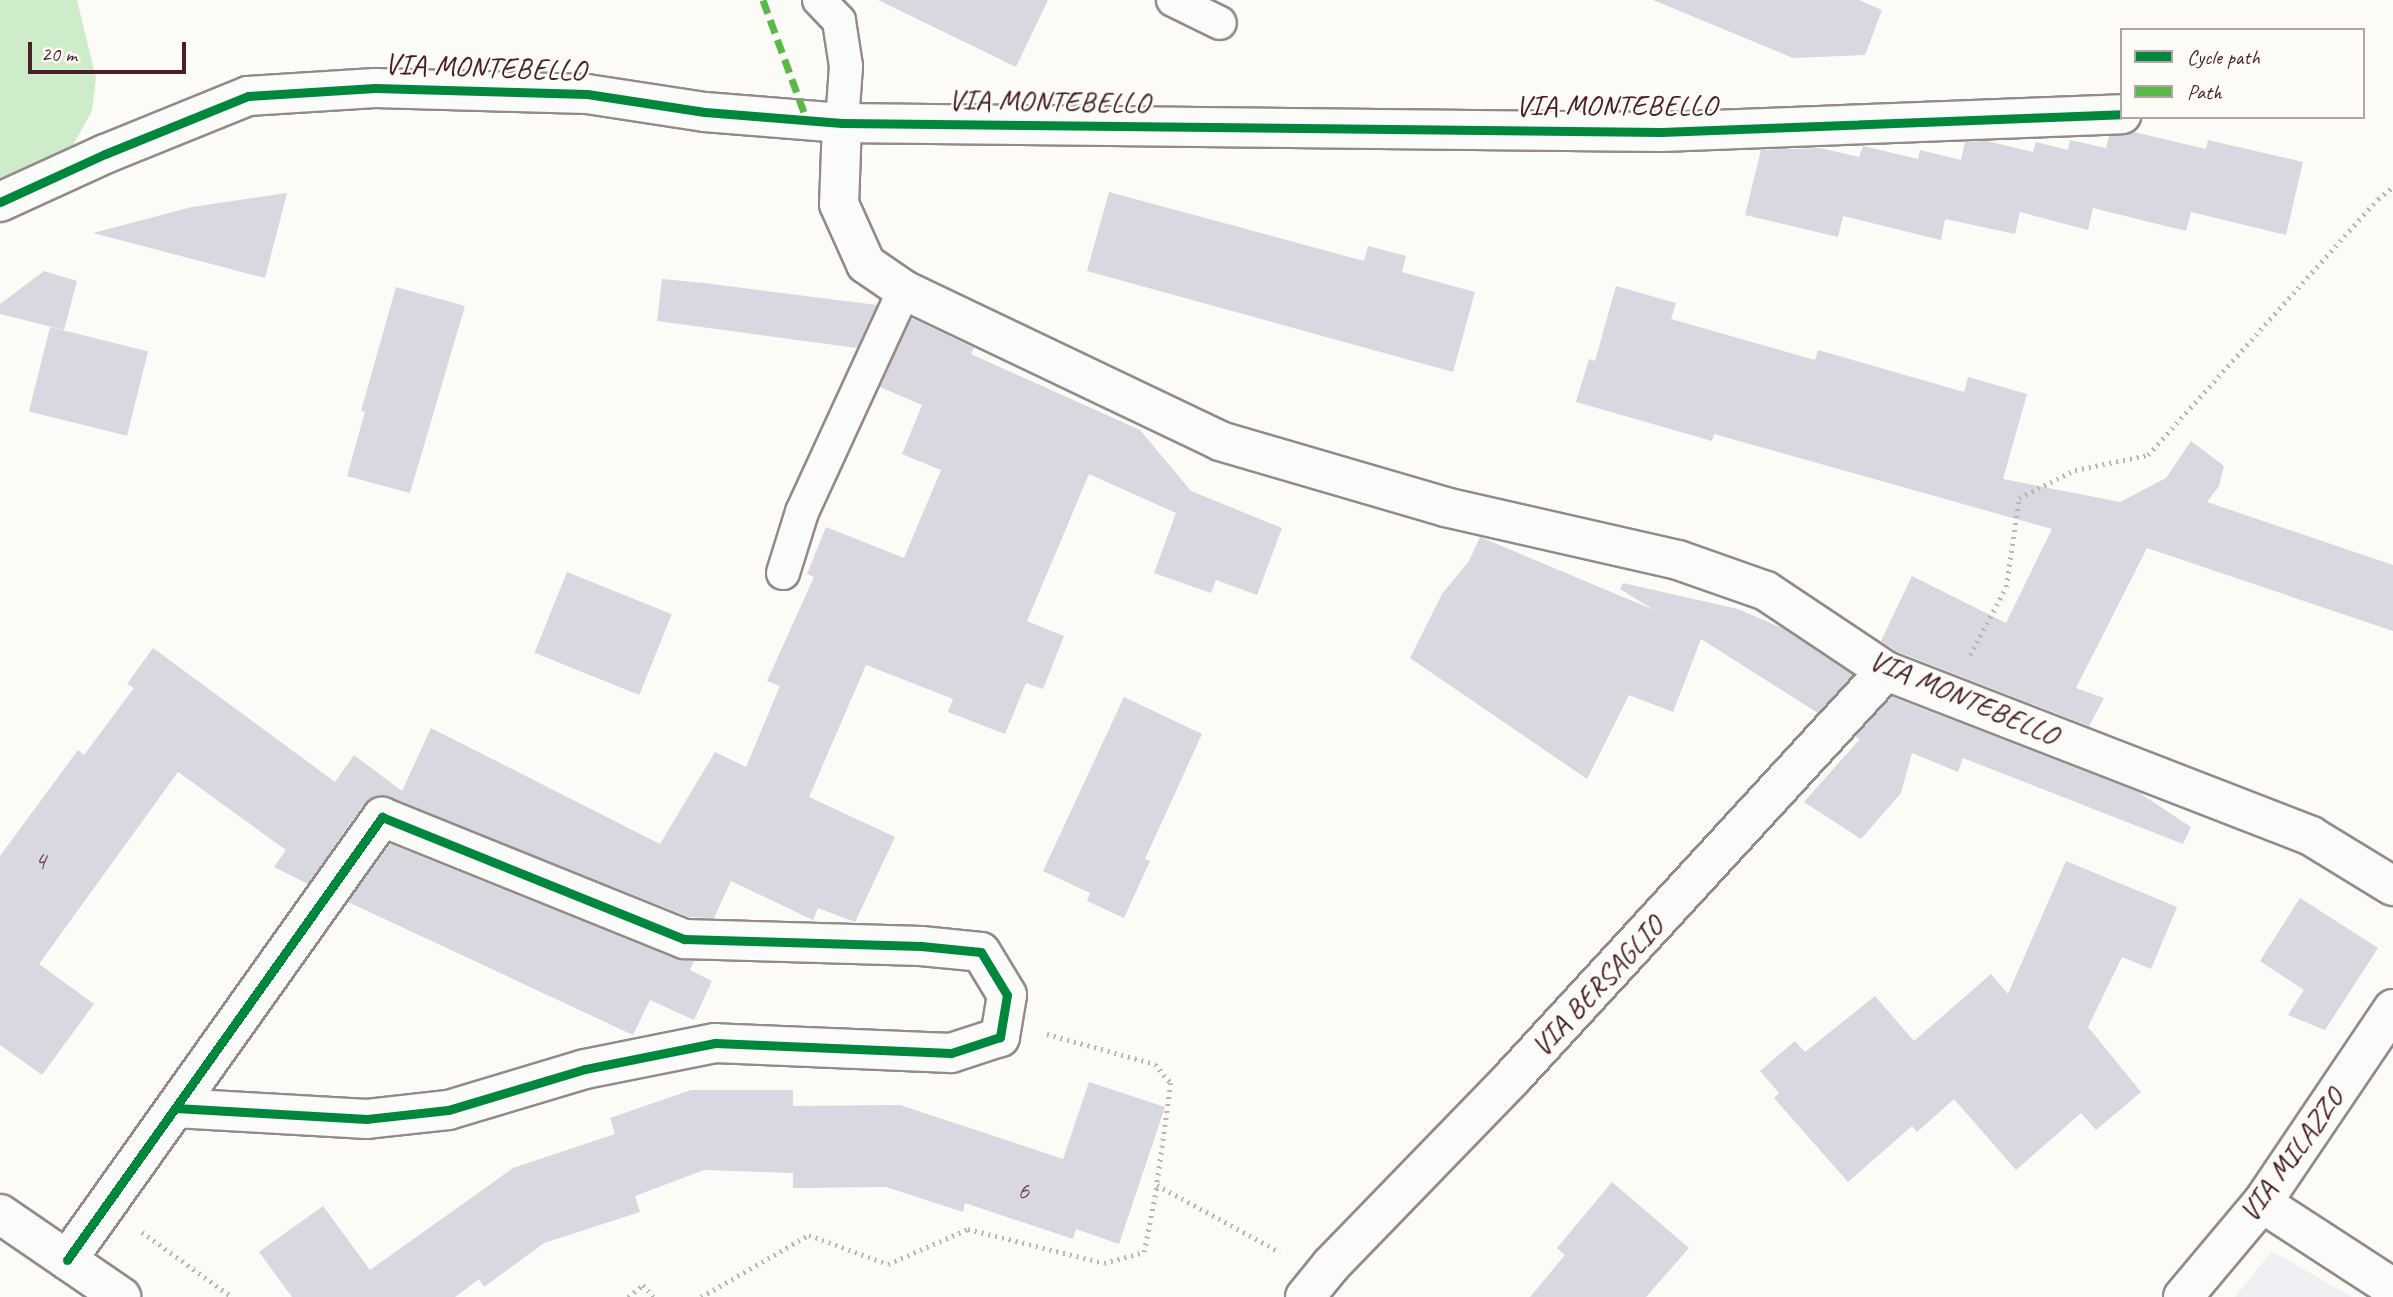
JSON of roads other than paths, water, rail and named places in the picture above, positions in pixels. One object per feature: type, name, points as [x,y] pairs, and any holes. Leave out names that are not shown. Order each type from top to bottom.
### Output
[{"type":"street","name":"VIA MONTEBELLO","points":[[0,202],[105,154],[248,96],[375,88],[587,94],[705,112],[842,123],[1661,132],[2120,114]]},
{"type":"street","name":"VIA MONTEBELLO","points":[[842,123],[839,204],[866,264],[904,290],[1220,441],[1444,507],[1678,561],[1766,591],[1886,671],[2311,836],[2393,886]]},
{"type":"street","name":"VIA BERSAGLIO","points":[[1314,1286],[1513,1077],[1886,671]]},
{"type":"street","points":[[67,1260],[105,1207],[175,1108],[382,817],[684,939],[921,946],[981,952],[1007,995],[999,1037],[951,1053],[715,1043],[585,1069],[448,1110],[381,1118],[175,1108]]},
{"type":"street","name":"VIA MILAZZO","points":[[2183,1297],[2262,1203],[2393,1009]]},
{"type":"street","points":[[2262,1203],[2393,1288]]},
{"type":"street","points":[[0,1214],[121,1297]]},
{"type":"lane","name":"VIA MONTEBELLO","points":[[819,0],[839,21],[846,66],[842,123]]},
{"type":"lane","points":[[1173,0],[1220,23]]},
{"type":"lane","points":[[783,573],[802,512],[904,290]]}]
